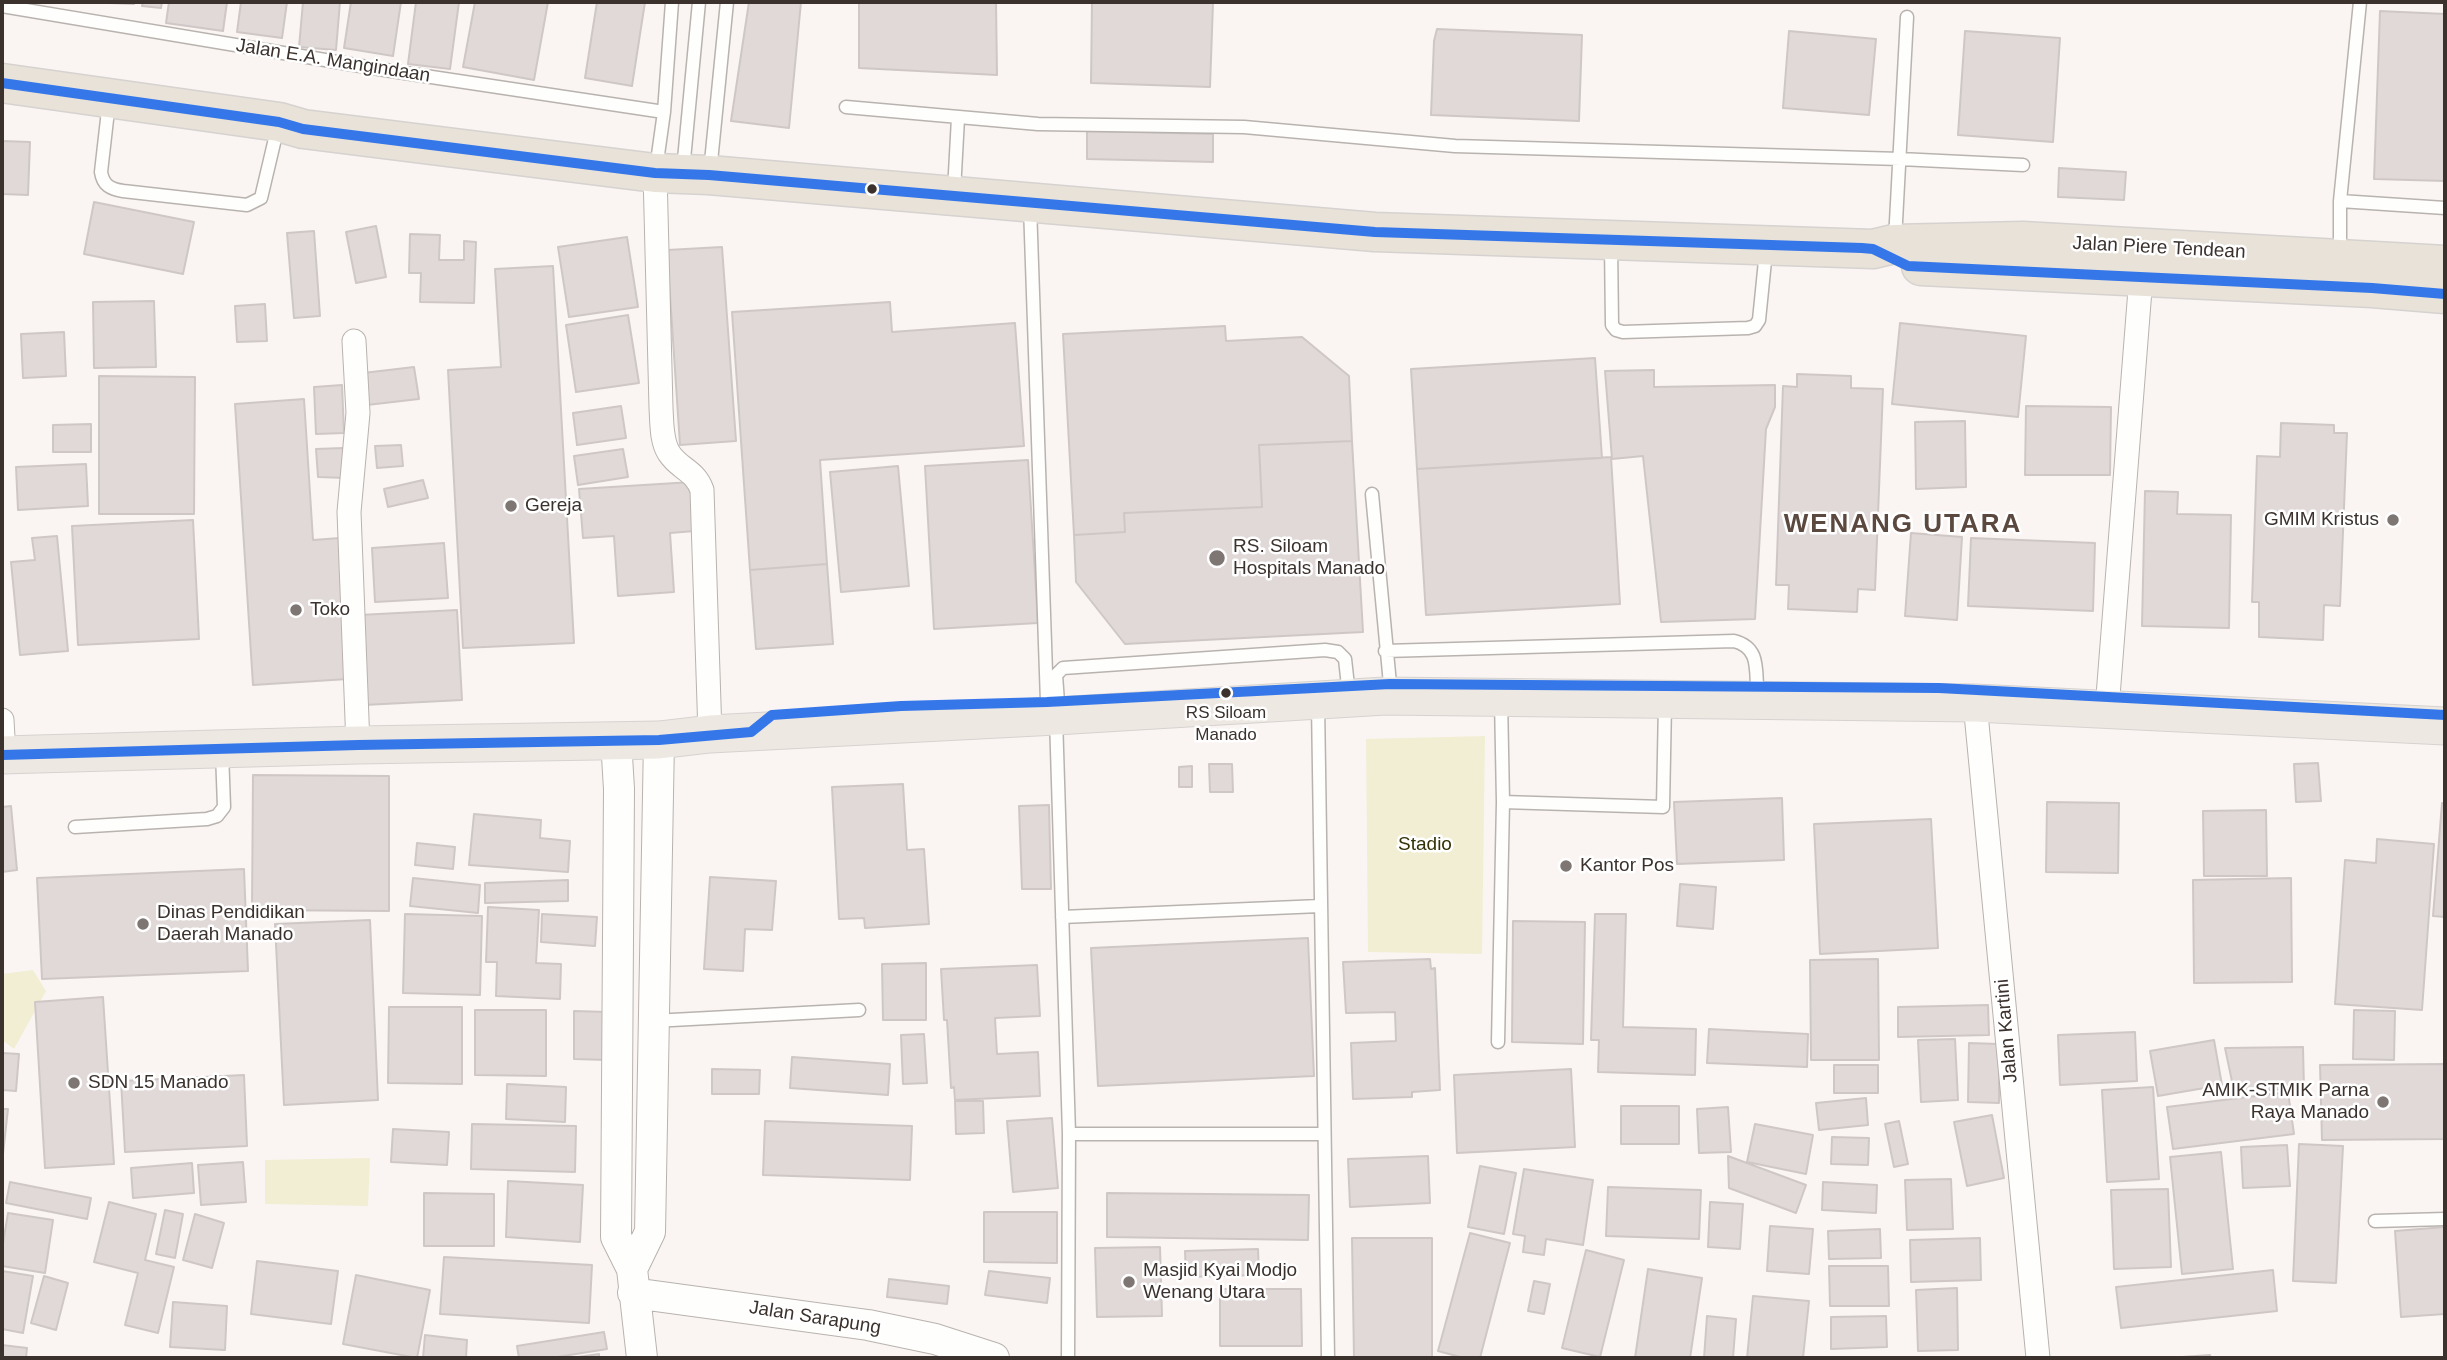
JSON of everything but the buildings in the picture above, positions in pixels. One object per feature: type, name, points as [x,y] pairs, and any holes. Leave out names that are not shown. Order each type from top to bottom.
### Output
[{"type":"highway","name":"Jalan Piere Tendean","points":[[2,83],[279,122],[303,129],[682,174],[1375,232],[1886,251],[2023,241],[2445,265]]},
{"type":"highway","name":"Jalan Piere Tendean","points":[[1886,251],[1908,266],[2445,294]]},
{"type":"main road","points":[[1338,694],[1387,668],[1756,673],[1939,688],[2445,716]]},
{"type":"main road","points":[[3,743],[222,748],[659,740],[1054,707],[1338,694],[1975,703],[2445,726]]},
{"type":"street","points":[[682,174],[661,408],[669,453],[695,475],[705,506],[710,734]]},
{"type":"street","points":[[2108,696],[2141,277]]},
{"type":"street","points":[[354,341],[358,413],[349,512],[358,745]]},
{"type":"street","name":"Jalan Kartini","points":[[1975,703],[2038,1358]]},
{"type":"street","points":[[616,740],[620,789],[616,1237],[633,1281],[642,1358]]},
{"type":"street","points":[[633,1281],[650,1232],[656,788],[659,740]]},
{"type":"street","points":[[620,789],[656,788]]},
{"type":"street","name":"Jalan Sarapung","points":[[633,1281],[935,1339],[994,1358]]},
{"type":"lane","points":[[672,2],[664,112],[682,174]]},
{"type":"lane","points":[[682,174],[699,2]]},
{"type":"lane","points":[[682,174],[727,2]]},
{"type":"lane","points":[[2340,258],[2340,201],[2360,2]]},
{"type":"lane","name":"Jalan E.A. Mangindaan","points":[[2,6],[385,70],[664,112]]},
{"type":"lane","points":[[1886,251],[1899,159],[1907,17]]},
{"type":"lane","points":[[110,99],[102,180],[110,188],[123,191],[247,205],[255,203],[261,198],[279,122]]},
{"type":"lane","points":[[846,107],[1038,124],[1244,127],[1455,146],[1899,159],[2022,166]]},
{"type":"lane","points":[[954,197],[958,118]]},
{"type":"lane","points":[[2340,201],[2445,208]]},
{"type":"lane","points":[[1030,204],[1062,917],[1069,1134],[1068,1358]]},
{"type":"lane","points":[[1611,240],[1612,325],[1623,332],[1755,326],[1759,320],[1767,245]]},
{"type":"lane","points":[[1372,494],[1387,668]]},
{"type":"lane","points":[[1054,707],[1056,675],[1063,668],[1312,651],[1338,652],[1345,659],[1338,694],[1320,906],[1328,1358]]},
{"type":"lane","points":[[1498,1042],[1503,802],[1500,697]]},
{"type":"lane","points":[[1503,802],[1663,807],[1665,699]]},
{"type":"lane","points":[[75,827],[207,819],[217,816],[224,807],[222,748]]},
{"type":"lane","points":[[1062,917],[1320,906]]},
{"type":"lane","points":[[653,1021],[859,1010]]},
{"type":"lane","points":[[1069,1134],[1324,1134]]},
{"type":"lane","points":[[2375,1221],[2445,1219]]},
{"type":"green space","name":"Stadio","points":[[1485,736],[1482,954],[1368,952],[1366,739]]},
{"type":"green space","points":[[33,970],[46,991],[14,1049],[2,1040],[2,974]]},
{"type":"green space","points":[[370,1158],[368,1206],[265,1204],[265,1160]]},
{"type":"transit line","points":[[2,83],[279,122],[303,129],[655,173],[709,175],[1375,232],[1862,248],[1873,249],[1908,266],[2372,288],[2445,294]]},
{"type":"transit line","points":[[2,755],[659,740],[751,732],[772,715],[901,706],[1047,702],[1390,684],[1939,688],[2445,715]]},
{"type":"place","name":"Gereja","points":[[511,506]]},
{"type":"place","name":"GMIM Kristus","points":[[2393,520]]},
{"type":"place","name":"RS. Siloam Hospitals Manado","points":[[1217,558]]},
{"type":"place","name":"Toko","points":[[296,610]]},
{"type":"place","name":"RS Siloam Manado","points":[[1226,693]]},
{"type":"place","name":"Kantor Pos","points":[[1566,866]]},
{"type":"place","name":"Dinas Pendidikan Daerah Manado","points":[[143,924]]},
{"type":"place","name":"SDN 15 Manado","points":[[74,1083]]},
{"type":"place","name":"AMIK-STMIK Parna Raya Manado","points":[[2383,1102]]},
{"type":"place","name":"Masjid Kyai Modjo Wenang Utara","points":[[1129,1282]]},
{"type":"district","name":"WENANG UTARA","points":[[1903,525]]}]
